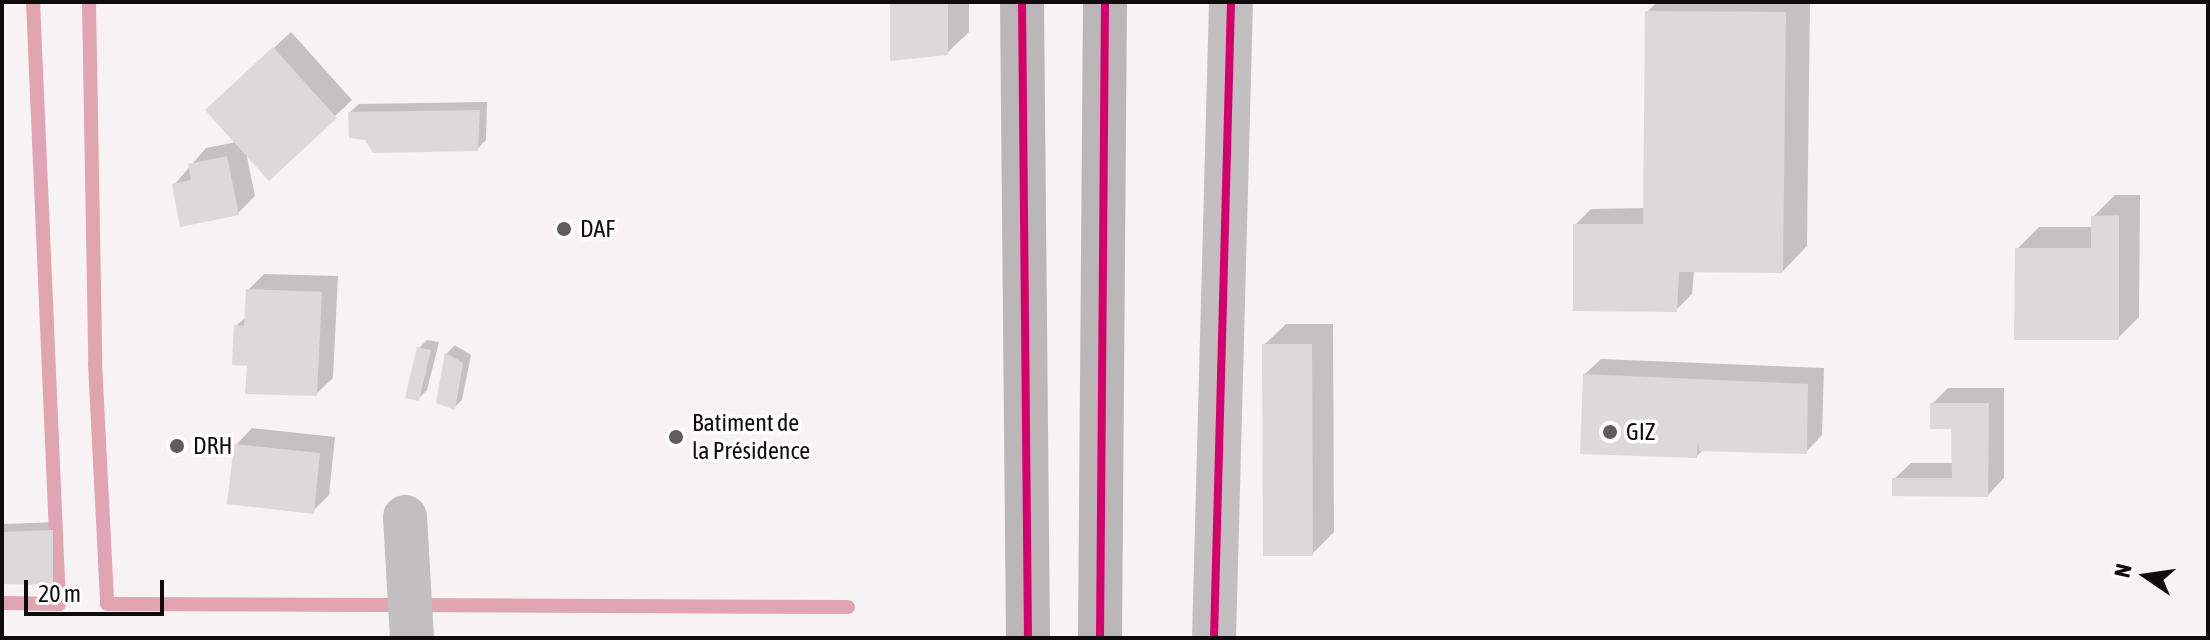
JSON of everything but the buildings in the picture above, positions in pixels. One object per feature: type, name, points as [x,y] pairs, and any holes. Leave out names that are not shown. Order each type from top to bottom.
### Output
[{"type":"main road","points":[[1022,2],[1028,638]]},
{"type":"main road","points":[[1100,638],[1105,2]]},
{"type":"street","points":[[1214,638],[1231,2]]},
{"type":"street","points":[[405,517],[412,638]]},
{"type":"waterway","points":[[2,603],[59,604],[33,2]]},
{"type":"waterway","points":[[89,2],[95,363],[107,604],[848,607]]},
{"type":"cycle path","points":[[1022,2],[1028,638]]},
{"type":"cycle path","points":[[1100,638],[1105,2]]},
{"type":"cycle path","points":[[1214,638],[1231,2]]},
{"type":"place","name":"DAF","points":[[564,229]]},
{"type":"place","name":"GIZ","points":[[1610,432]]},
{"type":"place","name":"Batiment de la Présidence","points":[[676,437]]},
{"type":"place","name":"DRH","points":[[177,446]]}]
